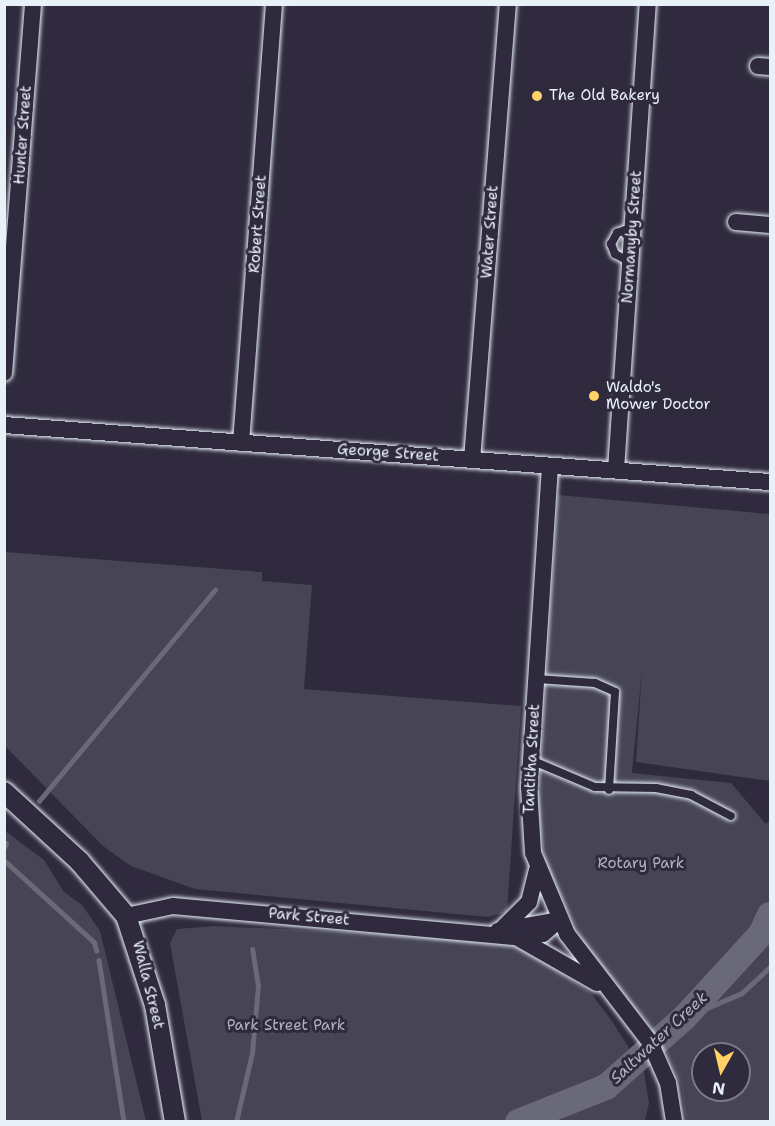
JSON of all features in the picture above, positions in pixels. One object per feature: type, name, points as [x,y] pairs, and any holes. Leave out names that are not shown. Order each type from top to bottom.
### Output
[{"type":"street","name":"Hunter Street","points":[[4,373],[33,4]]},
{"type":"street","name":"Robert Street","points":[[241,443],[274,4]]},
{"type":"street","name":"Water Street","points":[[472,460],[508,4]]},
{"type":"street","name":"Normanyby Street","points":[[616,471],[648,4]]},
{"type":"street","points":[[736,222],[771,225]]},
{"type":"street","name":"George Street","points":[[4,425],[771,482]]},
{"type":"street","name":"Tantitha Street","points":[[550,466],[529,813],[537,867],[559,921],[650,1042],[668,1083],[674,1122]]},
{"type":"street","name":"Walla Street","points":[[4,792],[80,862],[126,916],[144,961],[175,1122]]},
{"type":"street","points":[[502,933],[529,902],[537,867]]},
{"type":"street","name":"Park Street","points":[[126,916],[173,906],[502,933],[559,921]]},
{"type":"street","name":"Park Street","points":[[502,933],[611,992]]},
{"type":"lane","points":[[537,679],[596,682],[615,692],[609,789]]},
{"type":"lane","points":[[531,760],[574,781],[609,789],[656,788],[691,795],[731,816]]},
{"type":"green space","name":"Rotary Park","points":[[558,495],[770,514],[770,781],[636,762],[642,670],[632,773],[731,783],[766,824],[770,820],[770,1121],[686,1121],[681,1085],[661,1040],[586,947],[545,863],[538,806]]},
{"type":"green space","points":[[5,552],[262,572],[262,581],[312,585],[304,689],[521,706],[507,912],[487,917],[195,889],[131,866],[103,846],[5,746]]},
{"type":"green space","points":[[5,831],[44,860],[64,892],[82,905],[100,931],[146,1121],[5,1121]]},
{"type":"green space","name":"Park Street Park","points":[[213,926],[477,938],[524,949],[590,992],[612,1021],[644,1072],[649,1103],[645,1121],[202,1121],[170,943],[177,929]]},
{"type":"waterway","points":[[39,801],[215,590]]},
{"type":"waterway","points":[[4,848],[6,843]]},
{"type":"waterway","points":[[4,860],[94,942],[97,951]]},
{"type":"waterway","name":"Saltwater Creek","points":[[518,1122],[606,1087],[684,1018],[761,934],[770,915]]},
{"type":"waterway","points":[[236,1122],[252,1053],[258,986],[252,949]]},
{"type":"waterway","points":[[99,960],[124,1122]]},
{"type":"waterway","points":[[684,1018],[742,993],[770,967]]},
{"type":"place","name":"The Old Bakery","points":[[537,96]]},
{"type":"place","name":"Waldo's Mower Doctor","points":[[594,396]]}]
